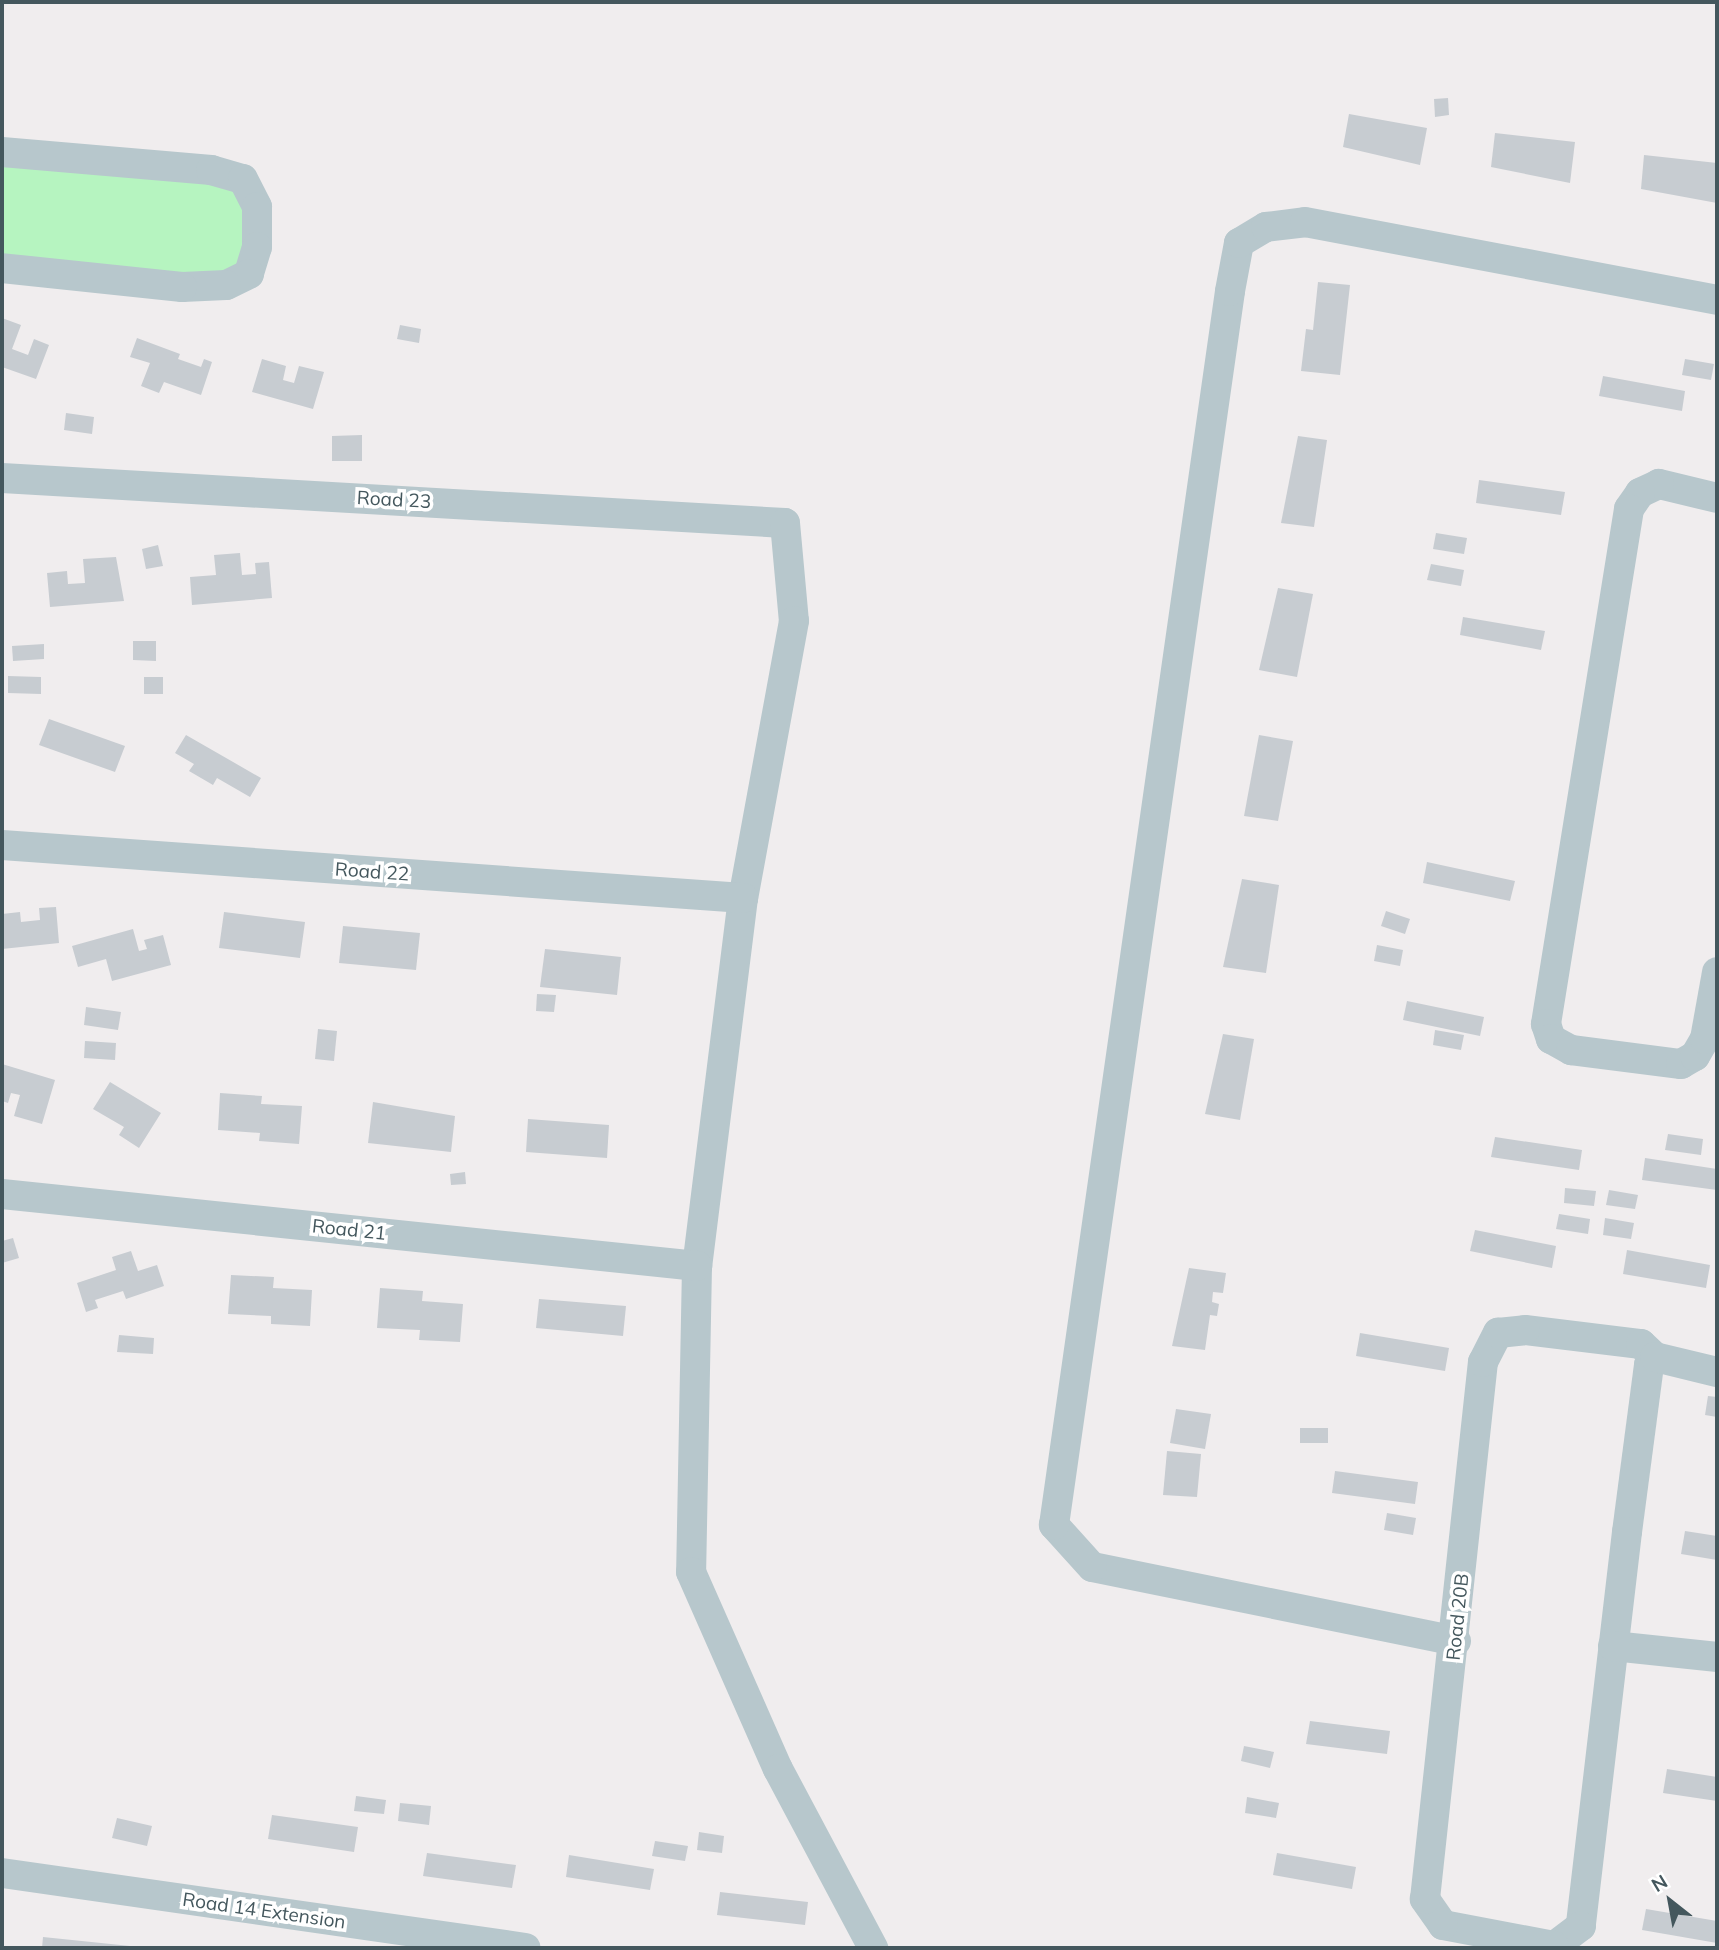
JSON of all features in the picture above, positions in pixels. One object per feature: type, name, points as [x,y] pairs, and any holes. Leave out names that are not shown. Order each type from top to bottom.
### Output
[{"type":"street","points":[[2,152],[211,170],[243,179],[257,206],[257,247],[249,274],[226,285],[182,287],[2,268]]},
{"type":"street","points":[[1456,1641],[1092,1567],[1054,1525],[1230,291],[1240,243],[1266,227],[1305,222],[1717,300]]},
{"type":"street","name":"Road 23","points":[[2,478],[785,523],[794,621],[743,898]]},
{"type":"street","points":[[1717,498],[1659,484],[1640,493],[1629,509],[1546,1024],[1552,1039],[1571,1050],[1681,1064],[1695,1056],[1705,1038],[1717,972]]},
{"type":"street","name":"Road 22","points":[[2,845],[743,898]]},
{"type":"street","points":[[743,898],[697,1266],[691,1572],[778,1769],[873,1948]]},
{"type":"street","name":"Road 21","points":[[2,1194],[697,1266]]},
{"type":"street","name":"Road 20B","points":[[1525,1330],[1642,1343],[1655,1357],[1649,1365],[1581,1926],[1554,1946],[1443,1925],[1425,1899],[1456,1641],[1483,1362],[1499,1333],[1525,1330]]},
{"type":"street","points":[[1655,1357],[1717,1372]]},
{"type":"street","points":[[1613,1646],[1717,1657]]},
{"type":"street","name":"Road 14 Extension","points":[[2,1873],[526,1948]]},
{"type":"street","points":[[850,1948],[852,1911]]},
{"type":"green space","points":[[2,152],[243,179],[249,274],[2,268]]},
{"type":"building","points":[[1448,98],[1449,115],[1435,117],[1434,99]]},
{"type":"building","points":[[1349,114],[1427,128],[1420,165],[1343,147]]},
{"type":"building","points":[[1495,133],[1575,142],[1570,183],[1491,167]]},
{"type":"building","points":[[1644,155],[1717,163],[1717,203],[1641,189]]},
{"type":"building","points":[[1318,282],[1350,285],[1340,375],[1301,371],[1306,329],[1313,330]]},
{"type":"building","points":[[2,318],[21,325],[12,349],[28,355],[34,339],[49,345],[36,379],[2,367]]},
{"type":"building","points":[[400,325],[421,329],[419,343],[397,339]]},
{"type":"building","points":[[137,338],[180,354],[178,359],[201,367],[204,359],[212,362],[201,395],[164,382],[159,393],[141,386],[150,363],[130,357]]},
{"type":"building","points":[[262,359],[286,366],[283,380],[294,383],[299,366],[324,372],[313,409],[252,392]]},
{"type":"building","points":[[1685,359],[1714,364],[1711,380],[1682,375]]},
{"type":"building","points":[[1603,376],[1685,391],[1682,411],[1599,396]]},
{"type":"building","points":[[66,413],[94,417],[92,434],[64,430]]},
{"type":"building","points":[[362,435],[362,461],[332,461],[332,436]]},
{"type":"building","points":[[1298,436],[1327,440],[1314,527],[1281,523]]},
{"type":"building","points":[[1479,480],[1565,492],[1561,515],[1476,503]]},
{"type":"building","points":[[1436,533],[1467,538],[1464,554],[1433,549]]},
{"type":"building","points":[[158,545],[163,566],[146,569],[142,549]]},
{"type":"building","points":[[240,553],[242,575],[256,574],[255,563],[269,562],[272,598],[192,605],[190,577],[216,575],[214,555]]},
{"type":"building","points":[[116,557],[124,601],[50,607],[47,573],[67,571],[68,584],[85,583],[83,559]]},
{"type":"building","points":[[1431,564],[1464,570],[1461,586],[1427,580]]},
{"type":"building","points":[[1278,588],[1313,594],[1297,677],[1259,670]]},
{"type":"building","points":[[1463,617],[1545,631],[1541,650],[1460,635]]},
{"type":"building","points":[[133,641],[156,641],[156,661],[133,660]]},
{"type":"building","points":[[44,644],[44,659],[13,661],[12,646]]},
{"type":"building","points":[[8,676],[41,677],[41,694],[8,693]]},
{"type":"building","points":[[144,677],[163,677],[163,694],[144,694]]},
{"type":"building","points":[[49,719],[125,746],[115,772],[39,745]]},
{"type":"building","points":[[186,735],[261,778],[250,797],[217,778],[213,785],[189,771],[194,764],[175,753]]},
{"type":"building","points":[[1259,735],[1293,741],[1278,821],[1244,816]]},
{"type":"building","points":[[1427,862],[1515,881],[1510,901],[1423,883]]},
{"type":"building","points":[[1242,879],[1279,885],[1266,973],[1223,967]]},
{"type":"building","points":[[56,907],[59,943],[2,949],[2,914],[20,912],[21,922],[40,920],[39,908]]},
{"type":"building","points":[[1386,911],[1410,919],[1405,934],[1381,926]]},
{"type":"building","points":[[224,912],[305,922],[300,958],[219,948]]},
{"type":"building","points":[[343,926],[420,933],[416,970],[339,963]]},
{"type":"building","points":[[133,929],[139,951],[147,949],[144,940],[163,935],[171,965],[112,981],[106,959],[78,967],[72,946]]},
{"type":"building","points":[[1377,945],[1403,950],[1400,966],[1374,961]]},
{"type":"building","points":[[545,949],[621,957],[617,995],[540,987]]},
{"type":"building","points":[[537,994],[556,995],[554,1012],[536,1011]]},
{"type":"building","points":[[1407,1001],[1484,1017],[1480,1036],[1403,1020]]},
{"type":"building","points":[[86,1007],[121,1012],[118,1030],[84,1025]]},
{"type":"building","points":[[318,1029],[337,1031],[334,1061],[315,1059]]},
{"type":"building","points":[[1435,1030],[1464,1035],[1461,1050],[1433,1045]]},
{"type":"building","points":[[1223,1034],[1254,1039],[1240,1120],[1205,1114]]},
{"type":"building","points":[[85,1041],[116,1043],[115,1060],[84,1058]]},
{"type":"building","points":[[2,1064],[55,1080],[42,1124],[14,1116],[20,1095],[11,1093],[8,1103],[2,1101]]},
{"type":"building","points":[[110,1082],[161,1113],[139,1148],[119,1135],[124,1127],[93,1109]]},
{"type":"building","points":[[220,1093],[262,1096],[261,1104],[302,1106],[299,1144],[259,1141],[260,1133],[218,1130]]},
{"type":"building","points":[[373,1102],[455,1116],[451,1152],[368,1143]]},
{"type":"building","points":[[528,1119],[609,1125],[607,1158],[526,1152]]},
{"type":"building","points":[[1668,1134],[1703,1139],[1701,1155],[1665,1150]]},
{"type":"building","points":[[1495,1137],[1582,1150],[1579,1170],[1491,1157]]},
{"type":"building","points":[[1645,1158],[1717,1169],[1717,1190],[1642,1180]]},
{"type":"building","points":[[465,1172],[466,1184],[451,1185],[450,1174]]},
{"type":"building","points":[[1565,1188],[1596,1191],[1594,1206],[1564,1203]]},
{"type":"building","points":[[1609,1190],[1638,1195],[1635,1209],[1606,1205]]},
{"type":"building","points":[[1559,1214],[1590,1219],[1588,1234],[1556,1229]]},
{"type":"building","points":[[1605,1218],[1634,1223],[1631,1239],[1603,1235]]},
{"type":"building","points":[[1475,1230],[1556,1246],[1552,1268],[1470,1251]]},
{"type":"building","points":[[13,1238],[19,1258],[2,1263],[2,1241]]},
{"type":"building","points":[[1627,1250],[1710,1265],[1706,1288],[1623,1274]]},
{"type":"building","points":[[131,1251],[138,1271],[157,1265],[164,1286],[126,1299],[123,1291],[95,1300],[98,1308],[86,1312],[77,1283],[116,1270],[112,1257]]},
{"type":"building","points":[[1189,1268],[1226,1273],[1223,1293],[1213,1292],[1212,1302],[1219,1304],[1217,1316],[1210,1315],[1205,1350],[1172,1346]]},
{"type":"building","points":[[231,1275],[274,1277],[273,1288],[312,1290],[310,1326],[271,1324],[271,1316],[228,1314]]},
{"type":"building","points":[[380,1288],[423,1291],[422,1301],[463,1304],[460,1342],[419,1340],[420,1330],[377,1328]]},
{"type":"building","points":[[539,1299],[626,1306],[623,1336],[536,1328]]},
{"type":"building","points":[[1360,1333],[1449,1348],[1445,1371],[1356,1356]]},
{"type":"building","points":[[119,1335],[154,1338],[153,1354],[117,1352]]},
{"type":"building","points":[[1708,1396],[1717,1397],[1717,1417],[1705,1415]]},
{"type":"building","points":[[1176,1409],[1211,1414],[1205,1449],[1170,1443]]},
{"type":"building","points":[[1300,1428],[1328,1428],[1328,1443],[1300,1443]]},
{"type":"building","points":[[1167,1451],[1201,1454],[1197,1497],[1163,1495]]},
{"type":"building","points":[[1335,1471],[1418,1482],[1415,1504],[1332,1493]]},
{"type":"building","points":[[1387,1513],[1416,1518],[1413,1535],[1384,1530]]},
{"type":"building","points":[[1685,1531],[1717,1536],[1717,1560],[1681,1554]]},
{"type":"building","points":[[1310,1721],[1390,1731],[1387,1754],[1306,1744]]},
{"type":"building","points":[[1244,1746],[1274,1752],[1270,1768],[1241,1761]]},
{"type":"building","points":[[1667,1769],[1717,1777],[1717,1801],[1663,1793]]},
{"type":"building","points":[[356,1796],[386,1800],[384,1814],[354,1811]]},
{"type":"building","points":[[1247,1797],[1279,1803],[1276,1818],[1245,1813]]},
{"type":"building","points":[[400,1803],[431,1806],[429,1825],[398,1821]]},
{"type":"building","points":[[272,1815],[358,1827],[354,1852],[268,1839]]},
{"type":"building","points":[[117,1818],[152,1826],[147,1846],[112,1838]]},
{"type":"building","points":[[699,1832],[724,1836],[722,1853],[697,1850]]},
{"type":"building","points":[[655,1841],[688,1846],[685,1861],[652,1856]]},
{"type":"building","points":[[427,1853],[516,1865],[512,1888],[423,1876]]},
{"type":"building","points":[[1277,1853],[1356,1867],[1352,1889],[1273,1875]]},
{"type":"building","points":[[569,1855],[654,1869],[650,1890],[566,1877]]},
{"type":"building","points":[[720,1892],[808,1902],[805,1925],[717,1915]]},
{"type":"building","points":[[1646,1909],[1717,1921],[1717,1943],[1642,1930]]},
{"type":"building","points":[[43,1937],[130,1946],[130,1948],[42,1948]]}]
